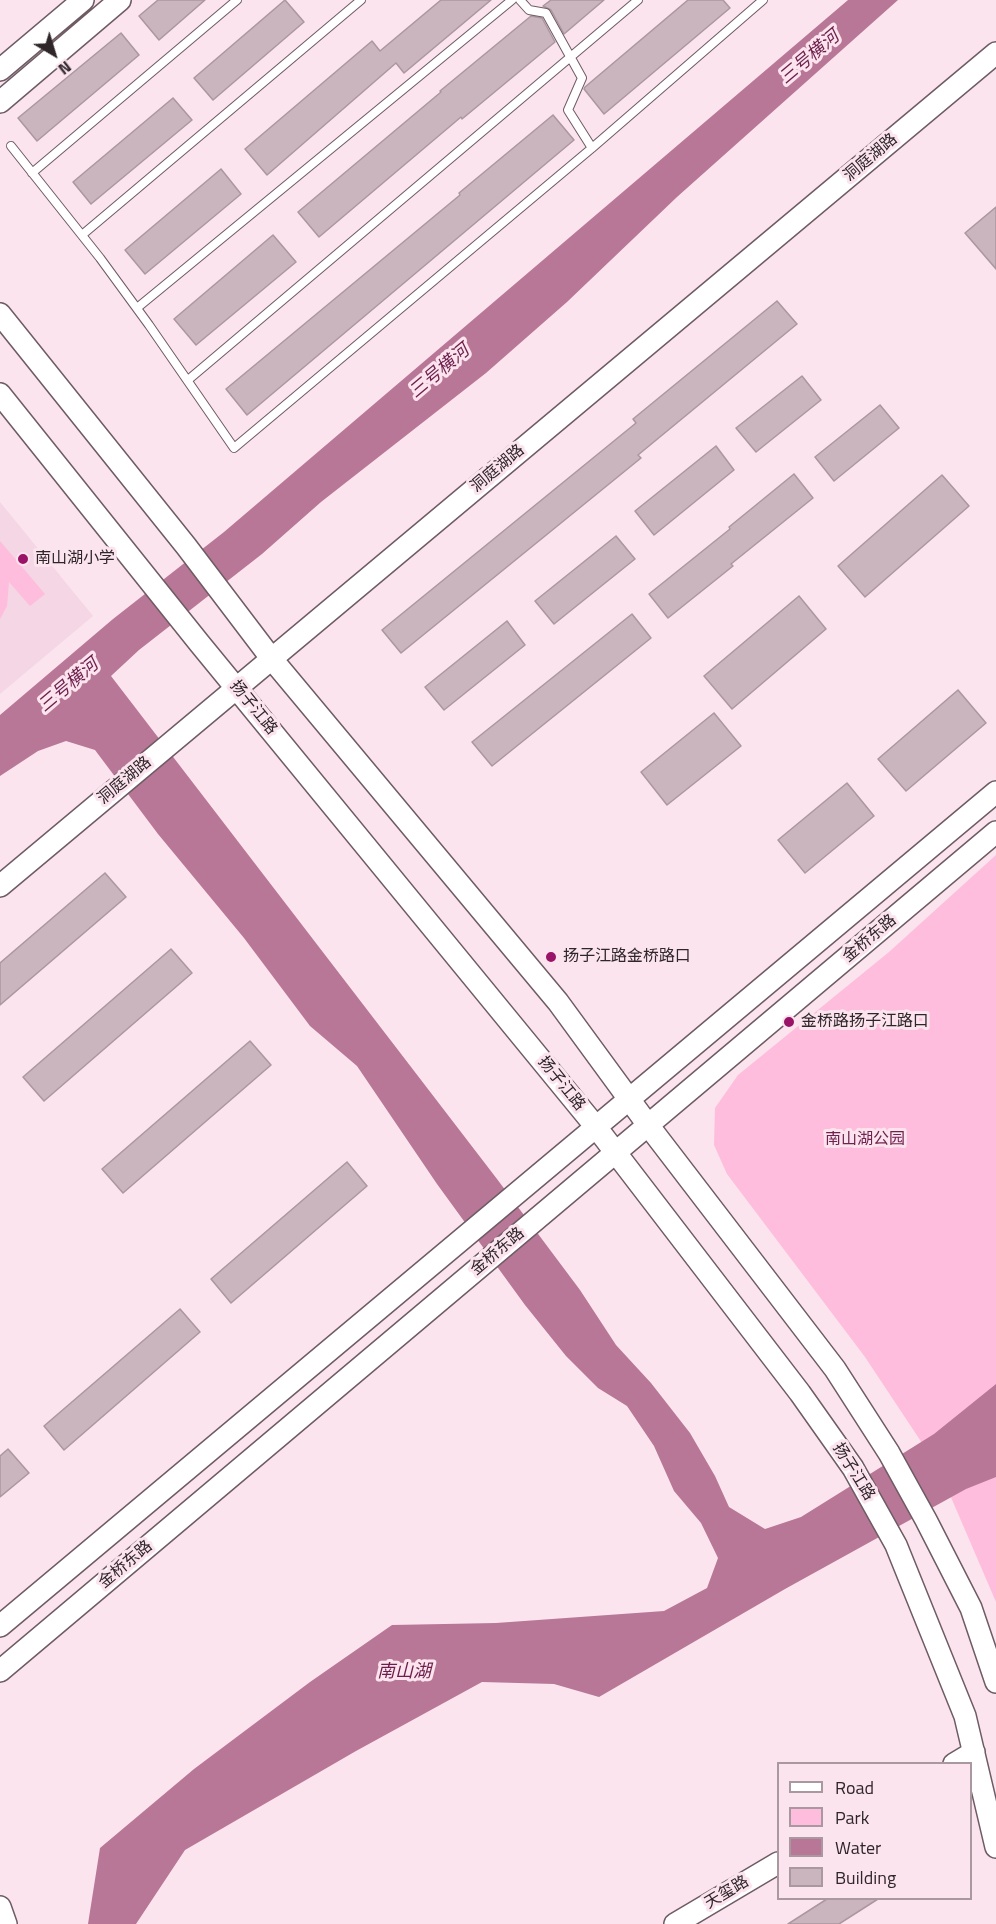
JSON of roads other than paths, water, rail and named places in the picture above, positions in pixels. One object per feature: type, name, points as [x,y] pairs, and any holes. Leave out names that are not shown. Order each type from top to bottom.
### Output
[{"type":"street","points":[[0,70],[83,0]]},
{"type":"street","points":[[0,102],[120,0]]},
{"type":"street","name":"洞庭湖路","points":[[0,886],[996,53]]},
{"type":"street","points":[[0,315],[186,546],[271,658],[558,1002],[648,1125],[835,1369],[889,1453],[926,1520],[971,1608],[996,1682]]},
{"type":"street","name":"扬子江路","points":[[0,394],[200,644],[596,1127],[800,1393],[853,1468],[896,1545],[965,1716],[996,1847]]},
{"type":"street","name":"金桥东路","points":[[0,1626],[996,792]]},
{"type":"street","name":"金桥东路","points":[[0,1671],[996,832]]},
{"type":"street","points":[[957,1762],[974,1752]]},
{"type":"street","name":"天玺路","points":[[675,1924],[777,1864]]},
{"type":"street","points":[[0,1906],[6,1924]]},
{"type":"lane","points":[[32,173],[237,0]]},
{"type":"lane","points":[[82,236],[361,0]]},
{"type":"lane","points":[[137,308],[512,0]]},
{"type":"lane","points":[[520,0],[529,10],[546,13],[582,78],[568,110],[592,148]]},
{"type":"lane","points":[[188,380],[638,0]]},
{"type":"lane","points":[[11,146],[137,308],[234,448],[592,148],[763,0]]},
{"type":"water","points":[[848,0],[898,0],[677,197],[567,302],[486,373],[321,502],[262,554],[139,650],[111,676],[497,1179],[580,1290],[616,1345],[651,1383],[690,1433],[715,1476],[729,1507],[765,1529],[801,1517],[934,1434],[996,1384],[996,1477],[966,1489],[785,1589],[599,1697],[554,1684],[482,1682],[356,1751],[185,1850],[136,1924],[88,1924],[100,1848],[194,1769],[310,1682],[392,1625],[496,1623],[664,1611],[707,1588],[718,1558],[701,1523],[674,1491],[654,1446],[627,1406],[598,1388],[566,1356],[525,1305],[437,1184],[357,1066],[310,1026],[244,938],[158,834],[95,750],[66,741],[38,751],[0,776],[0,715],[113,619],[224,532]]},
{"type":"place","name":"南山湖小学","points":[[23,559]]},
{"type":"place","name":"扬子江路金桥路口","points":[[551,957]]},
{"type":"place","name":"金桥路扬子江路口","points":[[789,1022]]},
{"type":"water label","name":"三号横河","points":[[810,58]]},
{"type":"water label","name":"三号横河","points":[[440,372]]},
{"type":"water label","name":"三号横河","points":[[69,686]]},
{"type":"water label","name":"南山湖","points":[[404,1673]]},
{"type":"park label","name":"南山湖公园","points":[[865,1140]]}]
